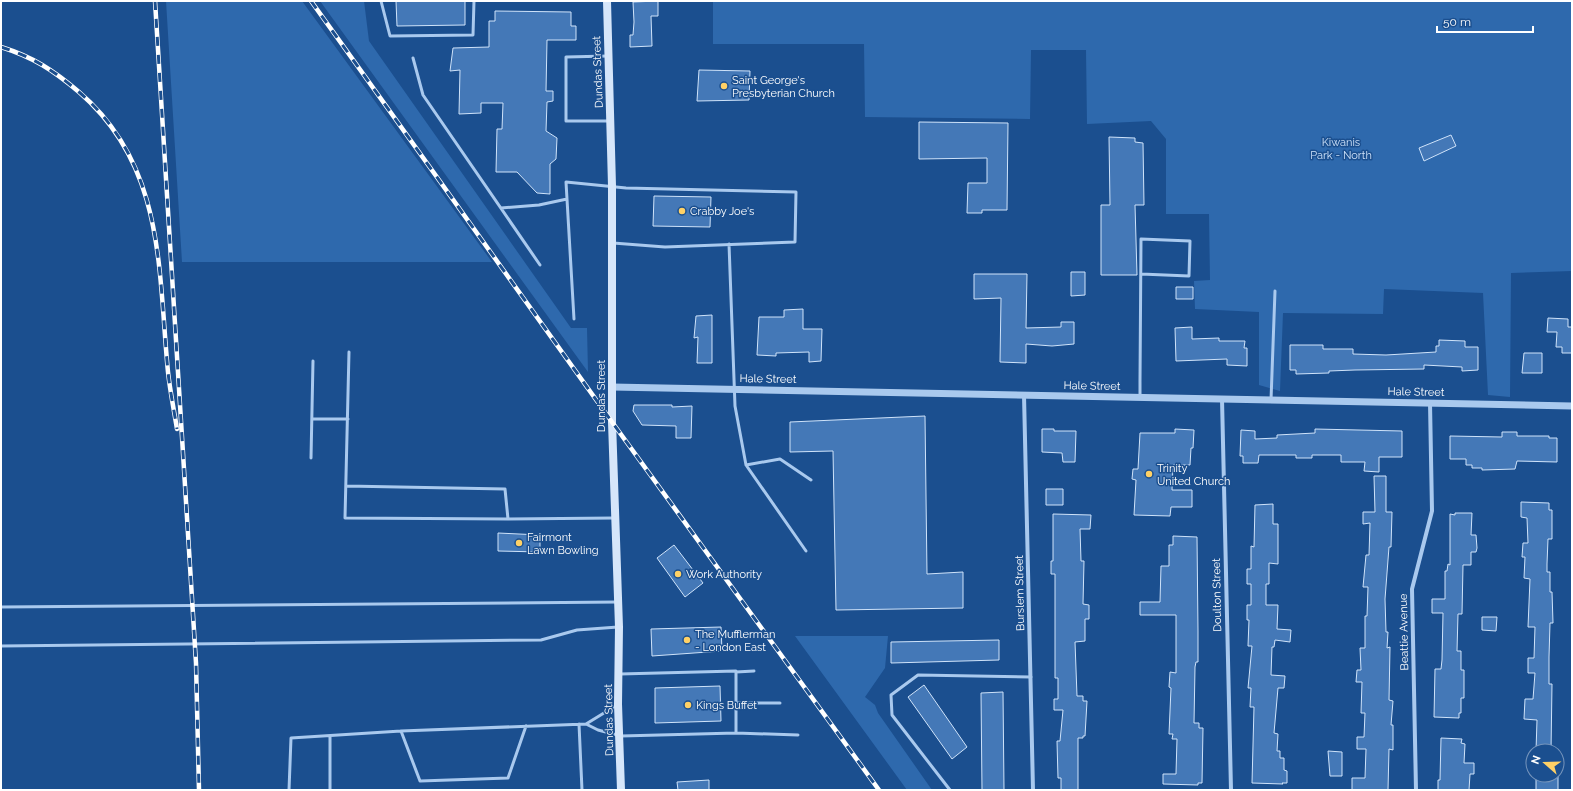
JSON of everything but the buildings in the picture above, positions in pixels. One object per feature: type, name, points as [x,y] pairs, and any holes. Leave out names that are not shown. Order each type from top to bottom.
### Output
[{"type":"main road","name":"Dundas Street","points":[[607,1],[612,186],[612,387],[619,627],[620,674],[618,704],[621,790]]},
{"type":"street","name":"Hale Street","points":[[612,387],[1572,406]]},
{"type":"street","name":"Burslem Street","points":[[1024,395],[1033,790]]},
{"type":"street","name":"Doulton Street","points":[[1222,399],[1231,790]]},
{"type":"street","name":"Beattie Avenue","points":[[1416,790],[1412,589],[1432,511],[1430,403]]},
{"type":"lane","points":[[381,1],[390,36],[473,35],[474,1]]},
{"type":"lane","points":[[608,56],[566,57],[566,121],[610,121]]},
{"type":"lane","points":[[413,58],[423,95],[540,265]]},
{"type":"lane","points":[[574,319],[566,182],[612,186],[796,192],[795,242],[665,247],[611,243]]},
{"type":"lane","points":[[501,208],[539,205],[567,199]]},
{"type":"lane","points":[[1140,398],[1141,239],[1190,240],[1189,276],[1141,274]]},
{"type":"lane","points":[[729,244],[734,406],[746,465],[806,550]]},
{"type":"lane","points":[[1271,400],[1275,291]]},
{"type":"lane","points":[[349,352],[345,518],[616,518]]},
{"type":"lane","points":[[311,458],[313,361]]},
{"type":"lane","points":[[313,419],[348,418]]},
{"type":"lane","points":[[746,465],[780,459],[811,480]]},
{"type":"lane","points":[[346,486],[505,489],[508,519]]},
{"type":"lane","points":[[1,607],[618,602]]},
{"type":"lane","points":[[1,646],[541,640],[577,630],[619,627]]},
{"type":"lane","points":[[620,674],[754,671]]},
{"type":"lane","points":[[736,672],[736,733]]},
{"type":"lane","points":[[950,790],[892,715],[891,695],[918,674],[1031,677]]},
{"type":"lane","points":[[736,703],[780,703]]},
{"type":"lane","points":[[586,724],[618,704]]},
{"type":"lane","points":[[289,790],[291,738],[401,731],[579,724],[586,724],[598,730],[620,736],[736,733],[798,735]]},
{"type":"lane","points":[[579,724],[582,790]]},
{"type":"lane","points":[[401,731],[420,781],[508,778],[526,726]]},
{"type":"lane","points":[[330,736],[330,790]]},
{"type":"green space","points":[[166,1],[302,1],[492,262],[182,262]]},
{"type":"green space","points":[[320,1],[364,1],[369,41],[571,328],[587,328],[588,372]]},
{"type":"green space","name":"Kiwanis Park - North","points":[[713,1],[1572,1],[1572,271],[1511,273],[1510,397],[1488,395],[1483,293],[1384,289],[1383,314],[1283,313],[1280,391],[1259,385],[1259,312],[1195,309],[1194,281],[1210,280],[1209,214],[1166,214],[1166,139],[1151,121],[1087,124],[1086,50],[1031,50],[1030,119],[865,117],[864,44],[713,44]]},
{"type":"green space","points":[[795,636],[888,636],[885,668],[865,697],[875,705],[878,713],[932,790],[907,790]]},
{"type":"railway","points":[[155,1],[196,663],[199,790]]},
{"type":"railway","points":[[311,1],[612,422],[879,790]]},
{"type":"railway","points":[[1,47],[23,55],[42,65],[79,92],[107,121],[128,152],[142,186],[152,221],[162,295],[169,379],[177,429]]},
{"type":"place","name":"Saint George's Presbyterian Church","points":[[724,86]]},
{"type":"place","name":"Crabby Joe's","points":[[682,211]]},
{"type":"place","name":"Trinity United Church","points":[[1149,474]]},
{"type":"place","name":"Fairmont Lawn Bowling","points":[[519,543]]},
{"type":"place","name":"Work Authority","points":[[678,574]]},
{"type":"place","name":"The Mufflerman - London East","points":[[687,640]]},
{"type":"place","name":"Kings Buffet","points":[[688,705]]}]
